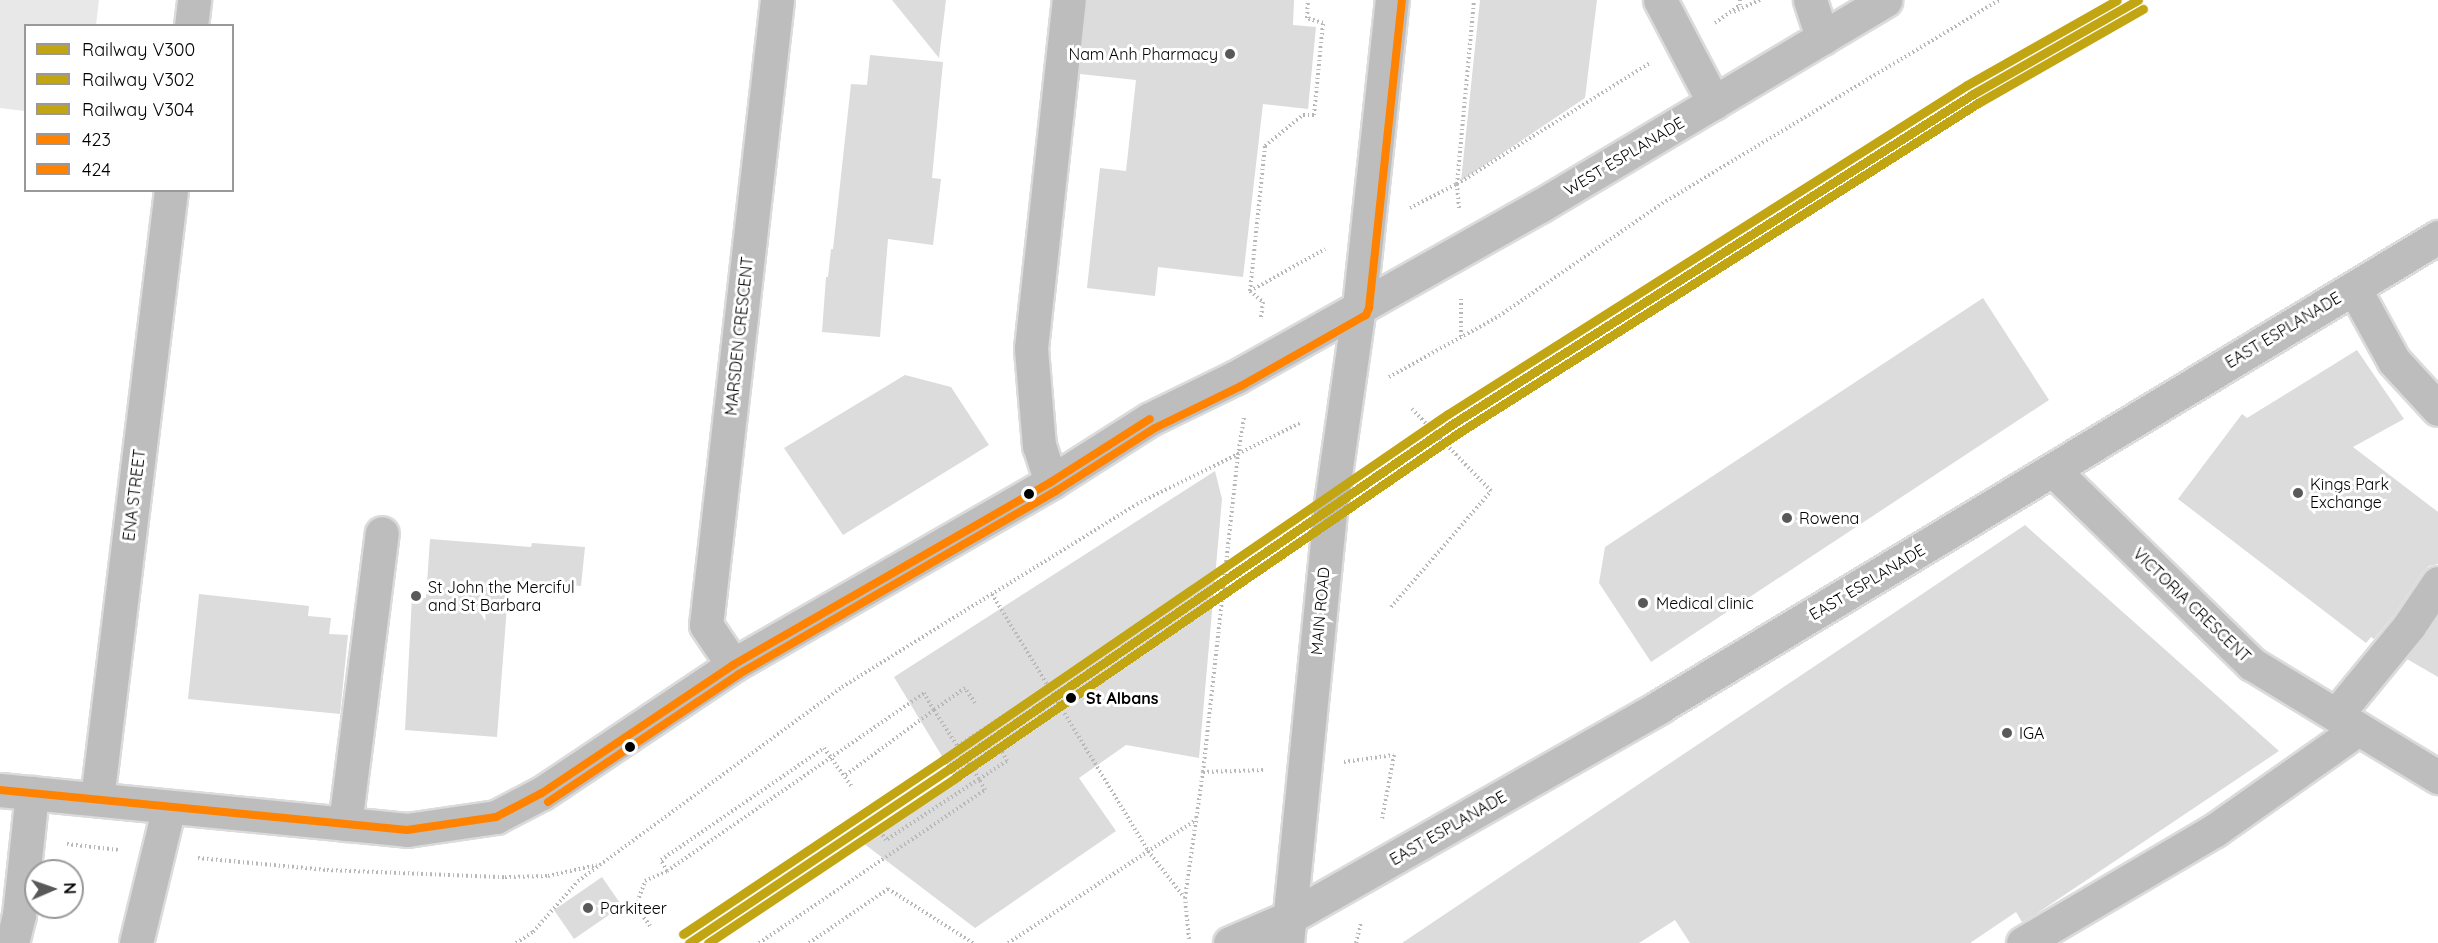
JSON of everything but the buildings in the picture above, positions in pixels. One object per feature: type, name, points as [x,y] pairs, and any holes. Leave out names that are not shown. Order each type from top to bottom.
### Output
[{"type":"street","points":[[191,24],[194,0]]},
{"type":"street","name":"MARSDEN CRESCENT","points":[[733,665],[706,624],[777,0]]},
{"type":"street","points":[[1051,482],[1039,446],[1031,348],[1069,0]]},
{"type":"street","name":"MAIN ROAD","points":[[1289,930],[1329,510],[1359,307],[1392,0]]},
{"type":"street","points":[[1660,0],[1714,103]]},
{"type":"street","points":[[1810,0],[1822,38]]},
{"type":"street","name":"WEST ESPLANADE","points":[[0,790],[407,830],[496,817],[542,793],[733,665],[1051,482],[1150,419],[1253,367],[1540,206],[1885,0]]},
{"type":"street","name":"ENA STREET","points":[[97,800],[171,192]]},
{"type":"street","name":"EAST ESPLANADE","points":[[1230,943],[1289,930],[2438,237]]},
{"type":"street","points":[[2354,288],[2394,361],[2438,409]]},
{"type":"street","name":"VICTORIA CRESCENT","points":[[2053,470],[2252,664],[2438,777]]},
{"type":"street","points":[[345,824],[382,533]]},
{"type":"street","points":[[2023,943],[2215,830],[2243,811],[2347,722],[2438,583]]},
{"type":"street","points":[[0,940],[12,943],[19,915],[32,793]]},
{"type":"street","points":[[135,943],[169,807]]},
{"type":"path","points":[[1190,943],[1185,898],[1197,820],[1238,455],[1263,302],[1250,291],[1265,146],[1303,115],[1314,115],[1323,23],[1307,18],[1308,0]]},
{"type":"path","points":[[1474,0],[1457,184],[1729,14],[1740,5],[1740,0]]},
{"type":"path","points":[[1729,14],[1760,0]]},
{"type":"path","points":[[516,943],[533,932],[578,881],[842,687],[1137,504],[1345,401],[1499,316],[1666,201],[1999,0]]},
{"type":"path","points":[[1391,607],[1491,491],[1412,409]]},
{"type":"path","points":[[992,594],[1148,851],[1185,898]]},
{"type":"path","points":[[958,746],[1048,687]]},
{"type":"path","points":[[844,776],[965,688],[975,703]]},
{"type":"path","points":[[650,926],[636,906],[645,881],[667,871],[924,693],[986,790],[759,943]]},
{"type":"path","points":[[878,829],[886,840],[979,780],[1007,761],[1000,747]]},
{"type":"path","points":[[667,871],[661,860],[824,748],[852,787]]},
{"type":"path","points":[[1008,943],[1197,820]]},
{"type":"path","points":[[26,840],[327,870],[505,877],[548,876],[600,865]]},
{"type":"path","points":[[809,943],[888,889],[973,943]]},
{"type":"shaded area","points":[[0,0],[99,0],[96,24],[24,24],[24,111],[0,108]]},
{"type":"rail line","name":"V304","points":[[683,934],[943,760],[1448,414],[1967,85],[2117,0]]},
{"type":"rail line","name":"V300","points":[[689,943],[949,769],[1454,423],[1973,94],[2138,0]]},
{"type":"rail line","name":"V302","points":[[708,943],[955,778],[1460,432],[1978,103],[2143,9]]},
{"type":"transit line","name":"424","points":[[548,802],[739,674],[1056,491],[1155,428],[1241,386],[1366,315],[1369,308],[1402,1]]},
{"type":"transit line","name":"423","points":[[0,790],[407,830],[496,817],[542,793],[733,665],[1051,482],[1150,419]]},
{"type":"place","name":"Nam Anh Pharmacy","points":[[1230,54]]},
{"type":"place","name":"Kings Park Exchange","points":[[2298,493]]},
{"type":"place","name":"Rowena","points":[[1787,518]]},
{"type":"place","name":"St John the Merciful and St Barbara","points":[[416,596]]},
{"type":"place","name":"Medical clinic","points":[[1643,603]]},
{"type":"place","name":"St Albans","points":[[1071,698]]},
{"type":"place","name":"IGA","points":[[2007,733]]},
{"type":"place","name":"Parkiteer","points":[[588,908]]}]
